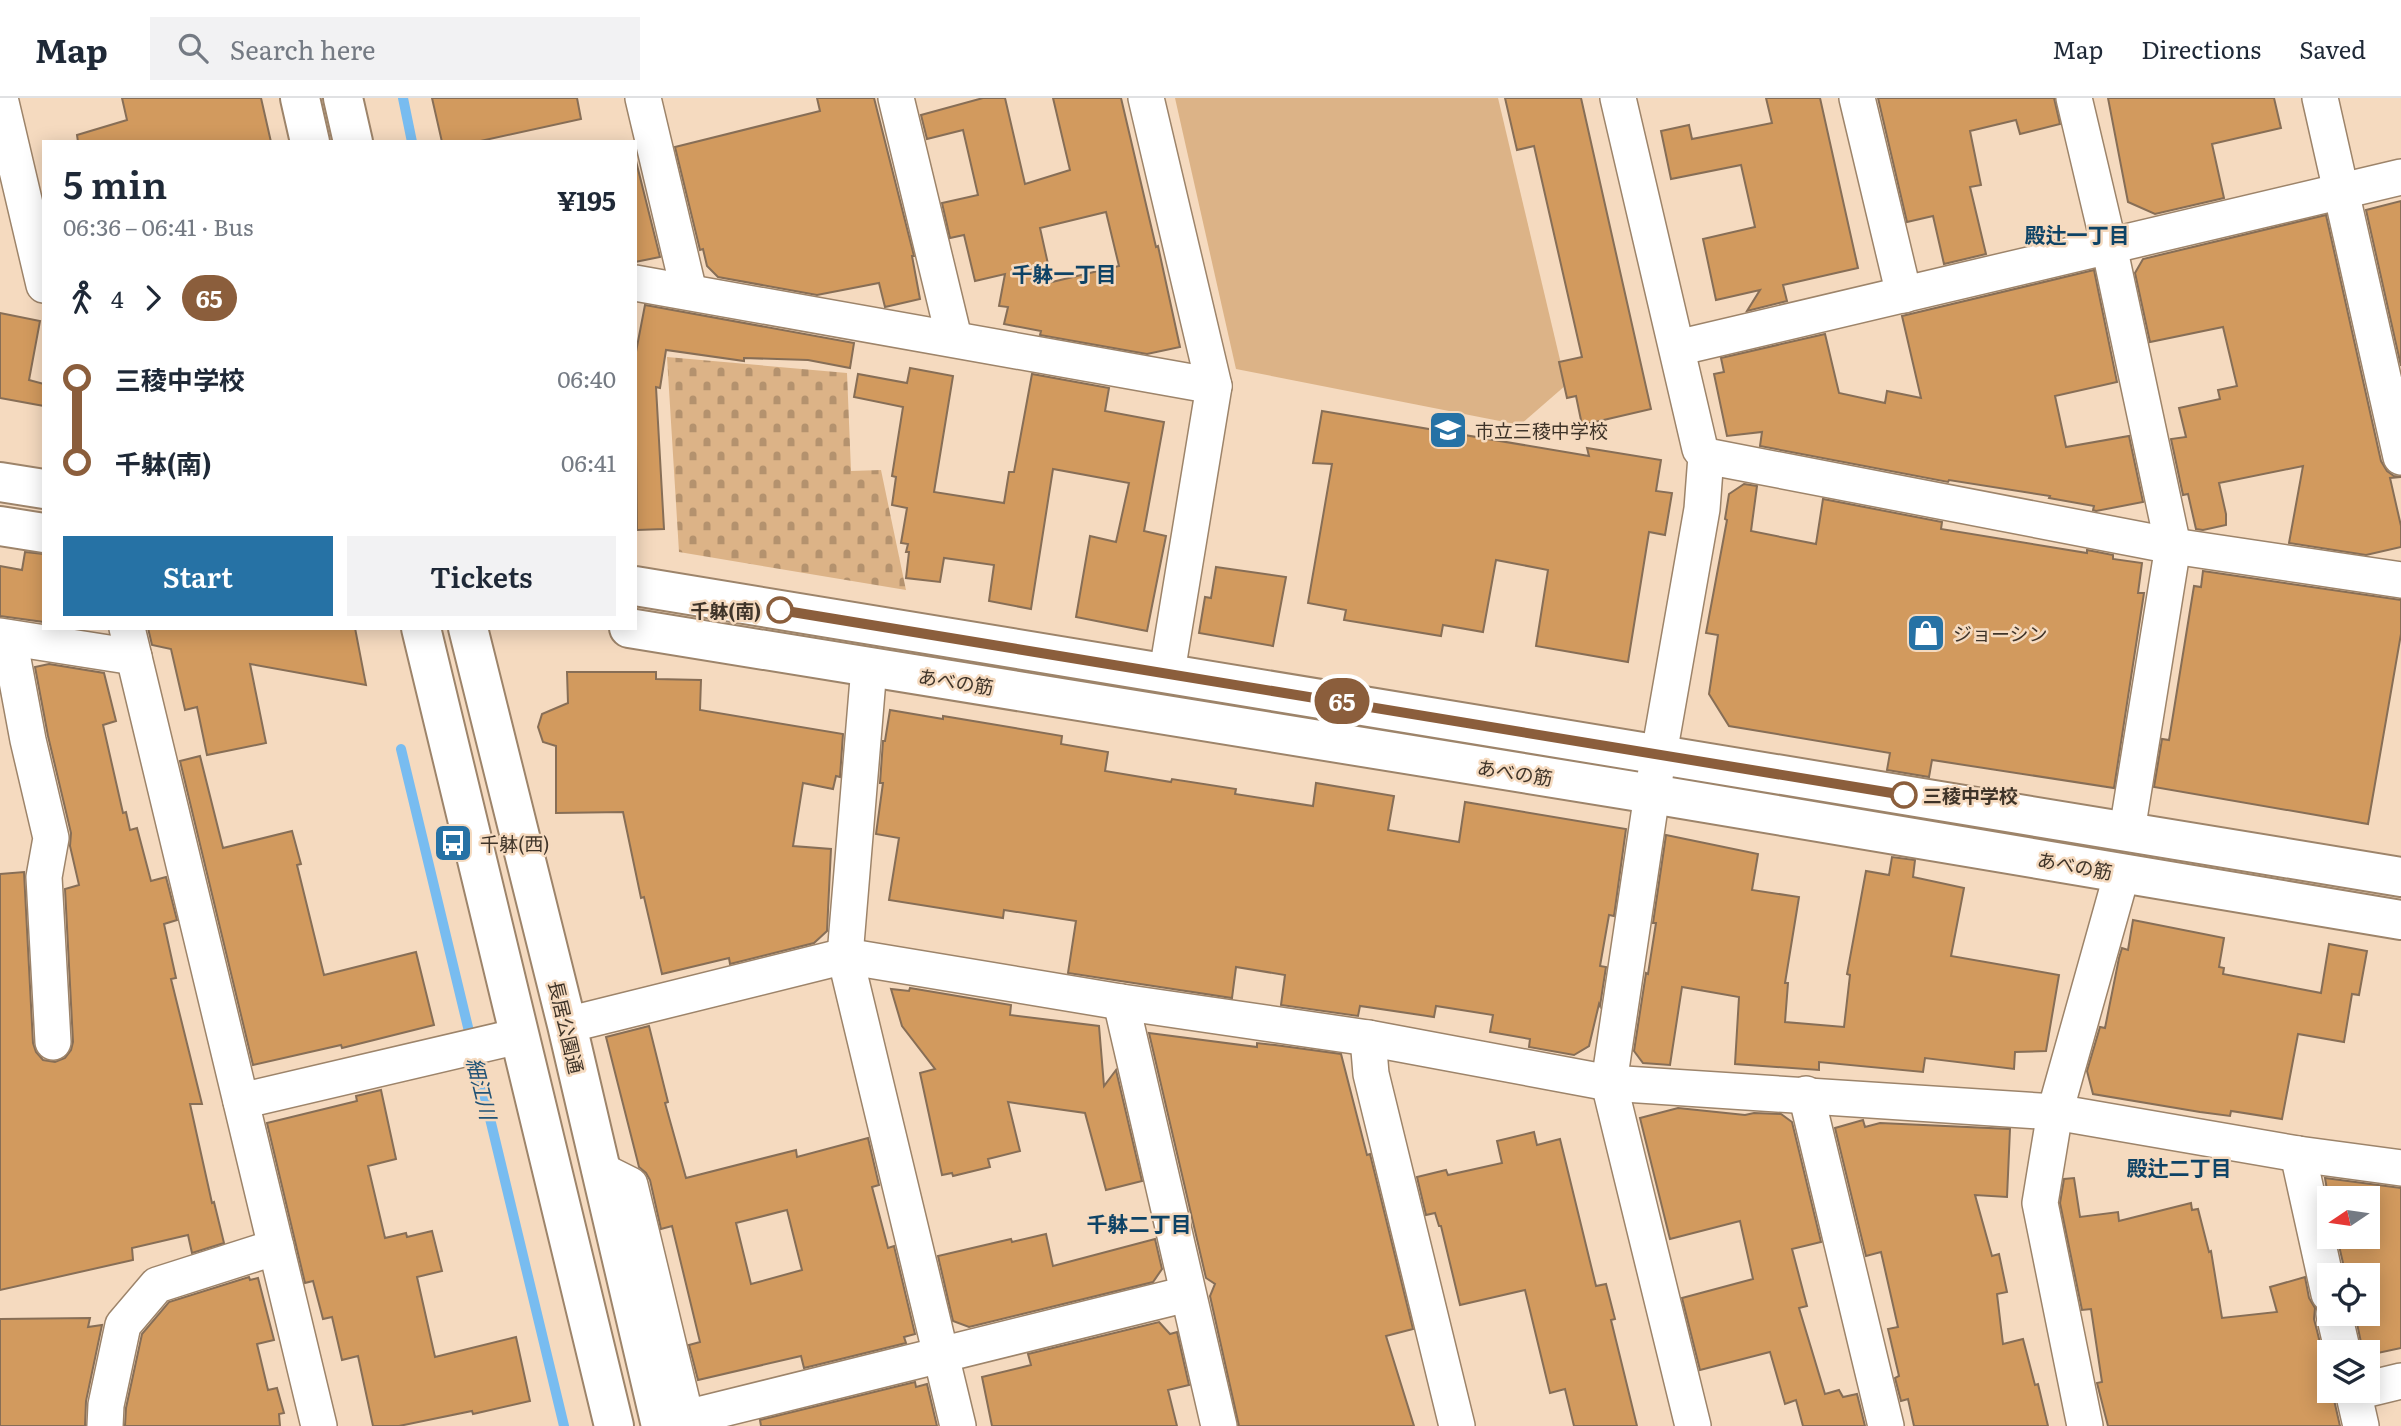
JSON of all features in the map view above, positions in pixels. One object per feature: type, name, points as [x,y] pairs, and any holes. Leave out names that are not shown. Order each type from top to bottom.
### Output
[{"type":"main road","points":[[300,98],[310,140]]},
{"type":"main road","points":[[343,98],[353,140]]},
{"type":"main road","points":[[0,482],[42,489]]},
{"type":"main road","points":[[0,526],[42,533]]},
{"type":"main road","points":[[637,586],[2401,877]]},
{"type":"main road","name":"あべの筋","points":[[637,629],[1652,794],[2401,920]]},
{"type":"main road","points":[[421,630],[504,1040],[614,1426]]},
{"type":"main road","name":"長居公園通","points":[[468,630],[567,1025],[600,1170],[678,1423]]},
{"type":"street","points":[[0,98],[42,276]]},
{"type":"street","points":[[643,98],[689,292]]},
{"type":"street","points":[[897,98],[954,338]]},
{"type":"street","points":[[1146,98],[1214,386],[1167,672]]},
{"type":"street","points":[[1618,98],[1700,449],[1706,456],[2172,546],[2401,580]]},
{"type":"street","points":[[1857,98],[1904,295]]},
{"type":"street","points":[[2074,98],[2109,246],[2172,546],[2127,831]]},
{"type":"street","points":[[2320,98],[2401,457]]},
{"type":"street","points":[[1676,348],[2401,177]]},
{"type":"street","points":[[637,283],[1214,386]]},
{"type":"street","points":[[1693,1426],[1609,1083],[1652,794],[1702,509],[1706,456]]},
{"type":"street","points":[[53,1042],[44,877],[51,838],[14,743],[5,637],[131,642],[319,1426]]},
{"type":"street","points":[[869,667],[845,956],[958,1426]]},
{"type":"street","points":[[2085,1426],[2040,1203],[2055,1112],[2122,873]]},
{"type":"street","points":[[567,1025],[845,956],[1121,1002],[1368,1038],[1609,1083],[2055,1112],[2298,1154],[2401,1168]]},
{"type":"street","points":[[1121,1002],[1219,1426]]},
{"type":"street","points":[[1368,1038],[1371,1074],[1457,1426]]},
{"type":"street","points":[[241,1101],[504,1040]]},
{"type":"street","points":[[1806,1094],[1886,1426]]},
{"type":"street","points":[[2298,1154],[2322,1263]]},
{"type":"street","points":[[106,1426],[106,1405],[123,1325],[157,1285],[276,1247]]},
{"type":"street","points":[[678,1423],[1187,1294]]},
{"type":"street","points":[[2380,1390],[2401,1381]]},
{"type":"green space","points":[[1175,98],[1498,98],[1566,385],[1520,425],[1236,369]]},
{"type":"green space","points":[[667,357],[847,373],[851,471],[881,470],[906,590],[679,552]]},
{"type":"building","points":[[122,98],[261,98],[271,140],[78,140],[77,135],[127,120]]},
{"type":"building","points":[[432,98],[577,98],[581,119],[485,140],[442,140]]},
{"type":"building","points":[[817,98],[874,98],[914,256],[920,299],[885,307],[879,283],[817,295],[718,277],[707,266],[703,249],[700,250],[675,147],[820,111]]},
{"type":"building","points":[[983,98],[1005,98],[1025,184],[1070,170],[1053,98],[1121,98],[1180,347],[1147,354],[1040,335],[1041,331],[1004,324],[1008,307],[999,306],[1005,274],[975,281],[964,235],[950,238],[942,203],[978,195],[963,130],[927,139],[921,115]],"holes":[[[1106,212],[1119,266],[1052,282],[1040,228]]]},
{"type":"building","points":[[1505,98],[1581,98],[1651,409],[1582,425],[1576,396],[1567,398],[1559,362],[1582,357],[1534,146],[1517,150]]},
{"type":"building","points":[[1766,98],[1820,98],[1858,268],[1783,285],[1787,301],[1747,311],[1760,290],[1716,300],[1703,239],[1755,227],[1741,165],[1671,179],[1661,131],[1689,125],[1692,139],[1772,123]]},
{"type":"building","points":[[1878,98],[2054,98],[2060,124],[2020,134],[2016,120],[1970,131],[1981,185],[1970,187],[1986,254],[1944,264],[1933,216],[1907,222]]},
{"type":"building","points":[[2108,98],[2274,98],[2281,128],[2212,144],[2224,198],[2155,214],[2128,202]]},
{"type":"building","points":[[637,165],[660,257],[637,262]]},
{"type":"building","points":[[2401,201],[2401,366],[2366,210]]},
{"type":"building","points":[[2326,215],[2381,461],[2387,471],[2401,477],[2390,478],[2401,526],[2401,547],[2366,555],[2289,543],[2303,466],[2219,483],[2226,525],[2196,529],[2188,494],[2183,495],[2171,439],[2186,437],[2179,408],[2220,399],[2218,390],[2237,386],[2223,327],[2150,342],[2135,273],[2143,259]]},
{"type":"building","points":[[2094,270],[2117,382],[2055,396],[2066,447],[2129,436],[2143,502],[2096,511],[2093,510],[2094,506],[2049,498],[2050,496],[1949,480],[1948,482],[1760,446],[1762,432],[1727,436],[1714,374],[1724,372],[1721,358],[1825,334],[1839,393],[1885,403],[1887,391],[1921,398],[1902,316]]},
{"type":"building","points":[[645,305],[854,343],[850,368],[808,360],[744,358],[744,361],[666,350],[660,388],[656,387],[664,529],[637,530],[637,347]]},
{"type":"building","points":[[0,313],[40,321],[29,380],[42,383],[42,406],[0,398]]},
{"type":"building","points":[[910,368],[953,376],[934,492],[1004,503],[1009,472],[1014,472],[1032,374],[1109,388],[1105,411],[1164,422],[1144,531],[1166,536],[1147,631],[1076,617],[1090,536],[1116,542],[1129,483],[1053,469],[1031,609],[989,601],[994,565],[944,558],[940,582],[906,578],[908,544],[901,543],[907,508],[892,505],[896,477],[892,476],[903,407],[854,397],[858,374],[907,383]]},
{"type":"building","points":[[1322,411],[1589,456],[1587,448],[1661,460],[1656,491],[1672,493],[1665,535],[1649,532],[1628,662],[1536,646],[1548,570],[1496,560],[1483,632],[1443,625],[1441,636],[1344,620],[1346,610],[1308,603],[1332,464],[1313,463]]},
{"type":"building","name":"ジョーシン","points":[[1744,484],[1757,486],[1751,531],[1816,544],[1823,499],[1942,522],[1941,529],[2087,553],[2087,550],[2113,555],[2113,559],[2142,563],[2138,593],[2144,593],[2114,788],[1932,760],[1929,777],[1887,770],[1890,753],[1729,726],[1709,694],[1718,635],[1706,633],[1727,520],[1729,494]]},
{"type":"building","points":[[25,552],[42,554],[42,622],[0,616],[0,566],[22,570]]},
{"type":"building","points":[[1216,567],[1286,577],[1273,646],[1199,633],[1205,597],[1211,598]]},
{"type":"building","points":[[2203,571],[2401,600],[2401,634],[2368,824],[2154,787],[2162,739],[2169,740],[2194,586],[2201,587]]},
{"type":"building","points":[[148,630],[355,630],[366,685],[250,664],[266,743],[207,755],[197,707],[185,710],[171,649],[152,645]]},
{"type":"building","points":[[49,664],[104,673],[116,721],[103,725],[123,813],[126,812],[130,830],[137,828],[151,881],[166,877],[177,920],[164,924],[176,978],[171,979],[202,1104],[190,1104],[212,1203],[214,1202],[224,1243],[192,1253],[188,1235],[132,1248],[133,1260],[0,1290],[0,874],[24,872],[33,1043],[36,1052],[43,1060],[55,1062],[65,1058],[73,1042],[65,889],[79,885],[70,846],[71,833],[35,667]]},
{"type":"building","points":[[567,672],[656,672],[656,679],[701,680],[700,710],[843,734],[840,777],[836,776],[833,789],[803,783],[793,846],[831,849],[827,931],[814,943],[730,964],[729,958],[662,974],[644,897],[641,898],[623,812],[556,813],[556,746],[543,742],[538,727],[542,714],[568,703]]},
{"type":"building","points":[[890,710],[1062,736],[1061,744],[1108,752],[1105,771],[1236,789],[1235,794],[1313,806],[1316,783],[1394,796],[1388,830],[1459,842],[1465,802],[1626,829],[1614,916],[1609,915],[1600,966],[1606,967],[1600,1006],[1599,1004],[1589,1046],[1574,1055],[1529,1047],[1530,1039],[1490,1032],[1493,1015],[1436,1006],[1434,1017],[1360,1006],[1358,1016],[1281,1005],[1285,975],[1236,967],[1232,998],[1068,973],[1076,921],[1004,910],[1003,918],[889,900],[899,838],[876,834],[883,783],[880,783],[883,741]]},
{"type":"building","points":[[200,756],[223,848],[292,831],[301,864],[297,865],[324,975],[416,952],[434,1025],[342,1048],[341,1045],[253,1065],[180,761]]},
{"type":"building","points":[[1666,835],[1758,854],[1752,890],[1799,897],[1785,983],[1788,983],[1785,1022],[1844,1027],[1850,975],[1847,974],[1866,871],[1889,875],[1892,857],[1915,860],[1913,877],[1964,888],[1951,956],[2059,975],[2046,1051],[2015,1052],[2014,1069],[1925,1058],[1923,1072],[1819,1062],[1819,1070],[1735,1064],[1739,997],[1682,987],[1670,1065],[1643,1063],[1634,1051],[1656,923],[1653,923]]},
{"type":"building","points":[[2133,920],[2224,938],[2219,967],[2224,968],[2223,974],[2321,993],[2329,944],[2367,951],[2359,995],[2352,994],[2344,1042],[2298,1034],[2282,1119],[2231,1111],[2230,1116],[2093,1094],[2087,1071],[2100,1027],[2105,1028],[2119,958],[2122,948],[2128,950]]},
{"type":"building","points":[[910,988],[1011,1005],[1010,1015],[1099,1026],[1104,1086],[1116,1070],[1142,1181],[1106,1190],[1085,1113],[1008,1102],[1020,1151],[988,1159],[990,1167],[953,1176],[952,1173],[942,1175],[920,1073],[935,1069],[902,1026],[891,989],[909,991]]},
{"type":"building","points":[[649,1026],[668,1102],[665,1103],[686,1178],[796,1150],[797,1157],[868,1138],[879,1185],[872,1187],[888,1248],[894,1246],[915,1334],[904,1337],[906,1343],[804,1368],[801,1356],[698,1380],[689,1345],[700,1342],[672,1226],[661,1229],[650,1180],[639,1167],[606,1037]],"holes":[[[787,1210],[802,1270],[751,1284],[736,1223]]]},
{"type":"building","points":[[1149,1033],[1257,1047],[1257,1043],[1341,1054],[1367,1155],[1370,1154],[1413,1329],[1386,1336],[1414,1426],[1239,1426],[1210,1296],[1215,1284],[1206,1278]]},
{"type":"building","points":[[381,1090],[396,1159],[368,1166],[385,1238],[406,1233],[407,1237],[432,1231],[442,1271],[417,1277],[435,1357],[516,1337],[530,1401],[399,1426],[373,1426],[358,1356],[342,1360],[332,1317],[323,1319],[313,1281],[305,1283],[267,1123],[357,1101],[356,1096]]},
{"type":"building","points":[[1678,1108],[1745,1115],[1781,1114],[1792,1122],[1821,1242],[1792,1249],[1807,1306],[1799,1308],[1825,1394],[1839,1390],[1843,1397],[1857,1394],[1865,1426],[1803,1426],[1796,1400],[1785,1404],[1770,1352],[1700,1370],[1682,1298],[1753,1279],[1740,1221],[1670,1239],[1640,1118]]},
{"type":"building","points":[[1863,1120],[1865,1127],[1880,1123],[2010,1129],[2007,1197],[1975,1195],[1992,1256],[1999,1254],[2007,1292],[1997,1294],[2003,1344],[2023,1339],[2048,1426],[1914,1426],[1908,1399],[1901,1401],[1895,1378],[1899,1376],[1888,1329],[1898,1327],[1881,1252],[1866,1256],[1835,1128]]},
{"type":"building","points":[[1534,1132],[1537,1145],[1560,1139],[1596,1286],[1606,1284],[1615,1319],[1611,1320],[1637,1426],[1574,1426],[1565,1389],[1550,1393],[1525,1290],[1460,1305],[1441,1226],[1435,1213],[1426,1215],[1417,1177],[1446,1170],[1448,1175],[1502,1163],[1497,1141]]},
{"type":"building","points":[[2074,1178],[2080,1217],[2118,1212],[2119,1221],[2191,1203],[2192,1210],[2198,1209],[2209,1252],[2211,1251],[2222,1318],[2277,1312],[2270,1287],[2305,1277],[2309,1298],[2315,1308],[2314,1319],[2319,1340],[2317,1340],[2317,1403],[2335,1403],[2340,1426],[2108,1426],[2097,1383],[2102,1382],[2091,1309],[2082,1310],[2060,1203],[2064,1179]]},
{"type":"building","points":[[2325,1178],[2401,1188],[2401,1348],[2380,1352],[2380,1340],[2360,1340],[2358,1326],[2380,1326],[2380,1263],[2343,1263],[2340,1250],[2380,1250],[2380,1186],[2326,1186]]},
{"type":"building","points":[[1046,1234],[1053,1266],[1155,1239],[1162,1269],[1153,1282],[969,1327],[953,1321],[938,1256]]},
{"type":"building","points":[[249,1277],[250,1280],[258,1278],[274,1340],[257,1344],[268,1390],[277,1388],[284,1413],[279,1414],[280,1426],[125,1426],[126,1408],[142,1334],[169,1302]]},
{"type":"building","points":[[90,1318],[88,1327],[102,1325],[86,1401],[85,1426],[0,1426],[0,1319]]},
{"type":"building","points":[[1159,1322],[1170,1334],[1177,1332],[1189,1385],[1168,1390],[1177,1426],[992,1426],[982,1377],[1031,1365],[1028,1354]]},
{"type":"building","points":[[915,1382],[916,1387],[927,1384],[937,1426],[761,1426],[760,1420]]},
{"type":"waterway","name":"細江川","points":[[403,98],[412,140]]},
{"type":"waterway","name":"細江川","points":[[401,749],[564,1426]]},
{"type":"bus line","name":"65","points":[[780,610],[1904,795]]},
{"type":"place","name":"市立三稜中学校","points":[[1448,430]]},
{"type":"place","name":"千躰(南)","points":[[780,610]]},
{"type":"place","name":"ジョーシン","points":[[1926,633]]},
{"type":"place","name":"三稜中学校","points":[[1904,795]]},
{"type":"place","name":"千躰(西)","points":[[453,843]]},
{"type":"district","name":"殿辻一丁目","points":[[2077,233]]},
{"type":"district","name":"千躰一丁目","points":[[1064,272]]},
{"type":"district","name":"殿辻二丁目","points":[[2179,1166]]},
{"type":"district","name":"千躰二丁目","points":[[1139,1222]]}]
